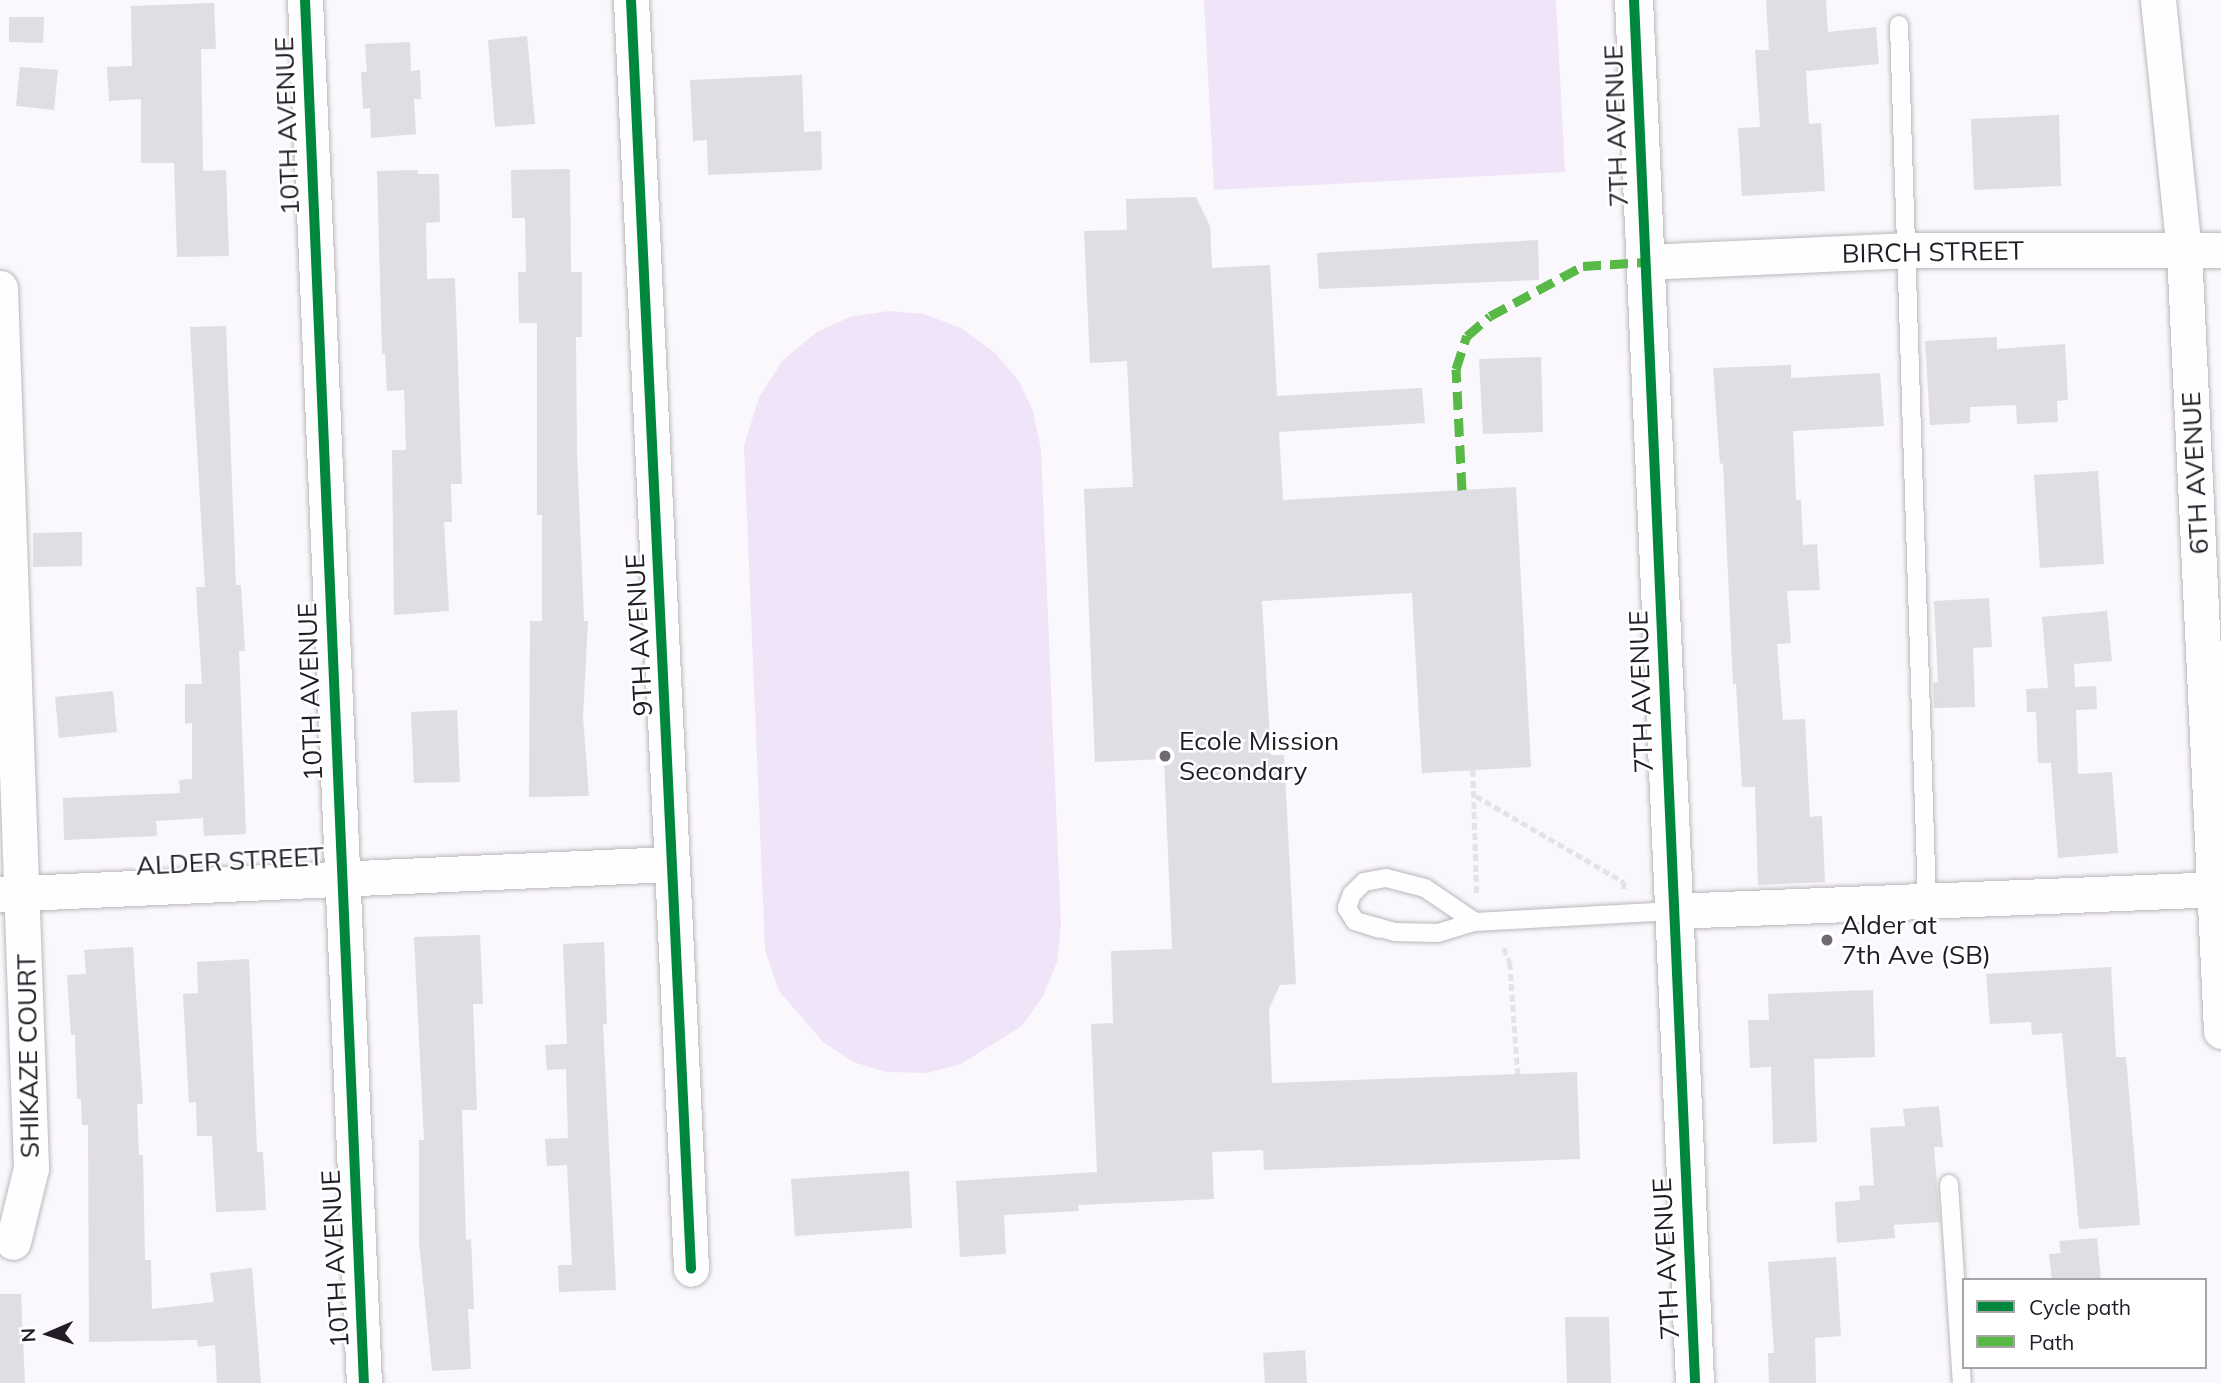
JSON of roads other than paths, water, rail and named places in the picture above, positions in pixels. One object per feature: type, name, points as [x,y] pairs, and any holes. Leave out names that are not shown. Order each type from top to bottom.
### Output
[{"type":"street","name":"10TH AVENUE","points":[[305,0],[364,1383]]},
{"type":"street","name":"9TH AVENUE","points":[[631,0],[691,1269]]},
{"type":"street","name":"7TH AVENUE","points":[[1634,0],[1695,1383]]},
{"type":"street","name":"6TH AVENUE","points":[[2158,0],[2184,251],[2218,889],[2221,1031]]},
{"type":"street","name":"BIRCH STREET","points":[[1645,262],[1906,250],[2221,250]]},
{"type":"street","name":"SHIKAZE COURT","points":[[0,288],[12,894],[31,1168],[6,1247]]},
{"type":"street","name":"ALDER STREET","points":[[12,894],[672,864]]},
{"type":"street","points":[[1673,912],[2218,889]]},
{"type":"lane","points":[[1899,25],[1927,901]]},
{"type":"lane","points":[[1475,922],[1425,888],[1386,878],[1364,883],[1352,894],[1348,908],[1355,921],[1395,932],[1438,933],[1475,922],[1673,912]]},
{"type":"lane","points":[[1949,1184],[1962,1383]]},
{"type":"place","name":"Ecole Mission Secondary","points":[[1165,756]]},
{"type":"place","name":"Alder at 7th Ave (SB)","points":[[1827,940]]}]
